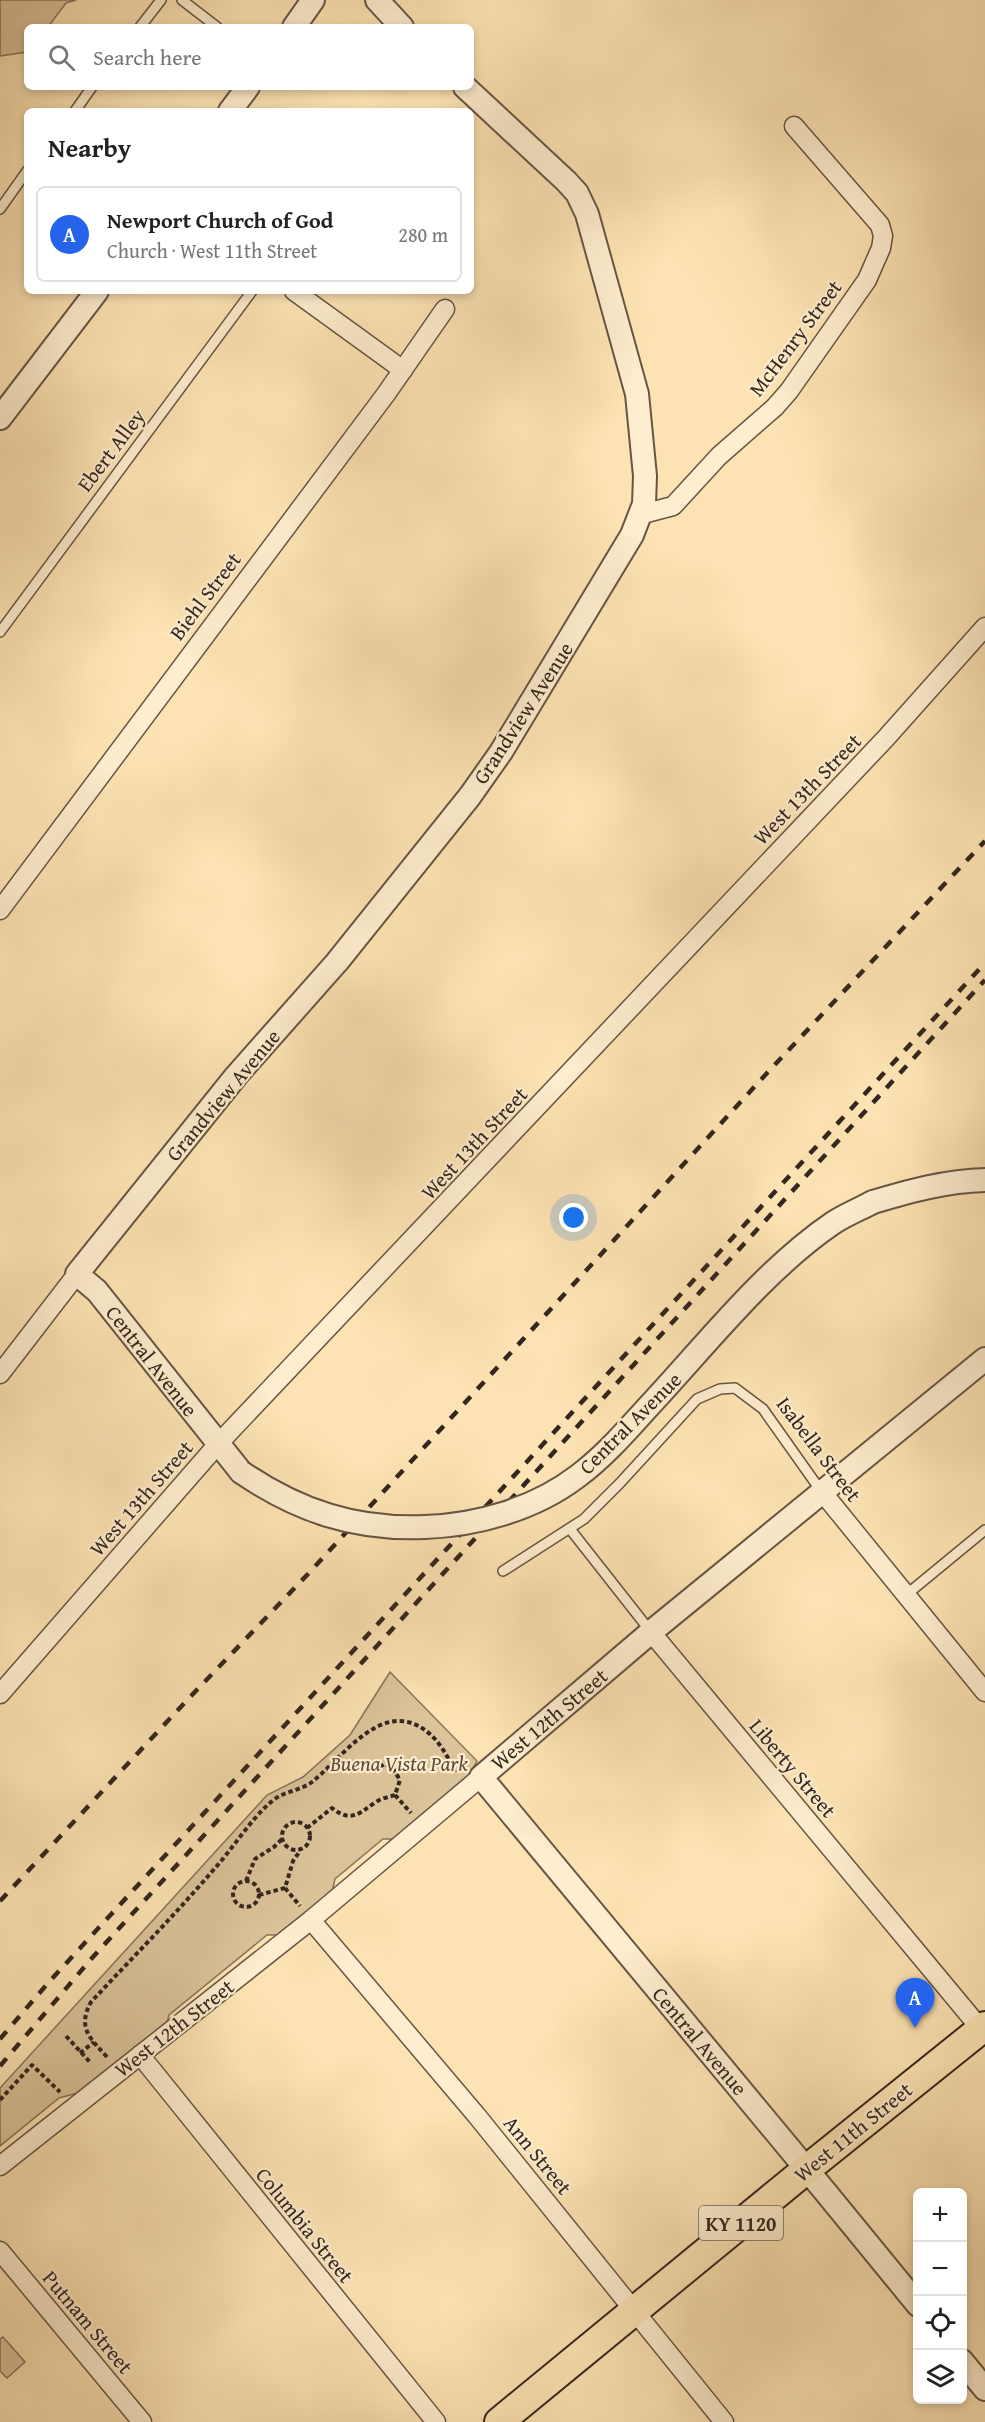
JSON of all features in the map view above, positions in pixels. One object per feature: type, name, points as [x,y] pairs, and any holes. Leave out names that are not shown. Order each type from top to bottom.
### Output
[{"type":"main road","name":"West 11th Street","points":[[499,2422],[807,2169],[984,2030]]},
{"type":"street","points":[[296,24],[313,0]]},
{"type":"street","points":[[377,0],[399,24]]},
{"type":"street","points":[[232,108],[246,90]]},
{"type":"street","name":"Grandview Avenue","points":[[77,1274],[236,1076],[337,962],[476,787],[501,752],[568,644],[632,536],[644,504],[645,476],[637,394],[587,214],[577,193],[566,181],[468,90]]},
{"type":"street","name":"McHenry Street","points":[[639,515],[673,506],[719,456],[775,407],[867,280],[881,248],[883,236],[880,225],[794,126]]},
{"type":"street","points":[[3,407],[95,294]]},
{"type":"street","points":[[298,294],[403,370]]},
{"type":"street","name":"Biehl Street","points":[[0,910],[403,370],[446,309]]},
{"type":"street","name":"West 13th Street","points":[[0,1694],[218,1444],[886,738],[985,627]]},
{"type":"street","name":"Central Avenue","points":[[77,1274],[97,1291],[241,1472],[273,1494],[307,1509],[349,1521],[395,1528],[438,1526],[513,1511],[551,1494],[578,1477],[613,1445],[773,1272],[807,1242],[835,1222],[873,1202],[923,1187],[959,1180],[985,1180]]},
{"type":"street","points":[[0,1374],[77,1274]]},
{"type":"street","name":"West 12th Street","points":[[0,2166],[311,1920],[651,1632],[985,1359]]},
{"type":"street","name":"Isabella Street","points":[[823,1493],[985,1692]]},
{"type":"street","name":"Liberty Street","points":[[651,1632],[984,2030]]},
{"type":"street","name":"Central Avenue","points":[[473,1784],[807,2169],[913,2300]]},
{"type":"street","name":"Ann Street","points":[[311,1920],[394,2015],[724,2422]]},
{"type":"street","name":"Columbia Street","points":[[140,2055],[436,2422]]},
{"type":"street","name":"Putnam Street","points":[[0,2251],[142,2422]]},
{"type":"street","points":[[967,2366],[985,2389]]},
{"type":"lane","points":[[142,24],[161,0]]},
{"type":"lane","points":[[182,0],[213,24]]},
{"type":"lane","points":[[77,108],[90,90]]},
{"type":"lane","points":[[0,209],[24,175]]},
{"type":"lane","name":"Ebert Alley","points":[[0,632],[250,294]]},
{"type":"lane","name":"Isabella Street","points":[[503,1571],[584,1519],[697,1399],[720,1389],[735,1388],[763,1409],[823,1493]]},
{"type":"lane","name":"Liberty Street","points":[[570,1529],[651,1632]]},
{"type":"lane","points":[[906,1595],[985,1530]]},
{"type":"path","points":[[118,2072],[88,2034],[84,2018],[91,2002],[214,1869],[273,1800],[312,1782],[347,1748],[377,1726],[400,1721],[418,1725],[446,1752],[458,1782],[473,1784]]},
{"type":"path","points":[[307,1828],[333,1808],[340,1814],[359,1815],[376,1802],[395,1796],[400,1780],[392,1767],[384,1764],[373,1772]]},
{"type":"path","points":[[246,1881],[258,1888],[259,1895],[257,1902],[245,1908],[238,1905],[232,1894],[235,1887],[246,1881],[255,1859],[274,1847],[282,1838],[287,1825],[301,1823],[307,1828],[310,1835],[309,1842],[296,1855],[285,1887],[259,1895]]},
{"type":"path","points":[[282,1838],[290,1849],[304,1847]]},
{"type":"path","points":[[66,2036],[90,2062]]},
{"type":"path","points":[[80,2053],[93,2042]]},
{"type":"path","points":[[0,2100],[32,2065],[60,2092]]},
{"type":"green space","points":[[0,0],[76,0],[66,3],[50,24],[24,24],[24,52],[0,56]]},
{"type":"green space","name":"Buena Vista Park","points":[[390,1672],[477,1761],[465,1782],[395,1839],[383,1839],[335,1879],[332,1892],[279,1935],[267,1935],[169,2015],[166,2027],[113,2069],[110,2068],[78,2093],[59,2098],[0,2146],[0,2088],[267,1795],[303,1777],[350,1735]]},
{"type":"green space","points":[[3,2337],[25,2362],[7,2378],[0,2371],[0,2339]]},
{"type":"railway","points":[[0,1901],[308,1574],[768,1072],[985,841]]},
{"type":"railway","points":[[0,2039],[48,1983],[985,963]]},
{"type":"railway","points":[[0,2066],[92,1958],[985,980]]},
{"type":"place","name":"Newport Church of God","points":[[915,2028]]}]
